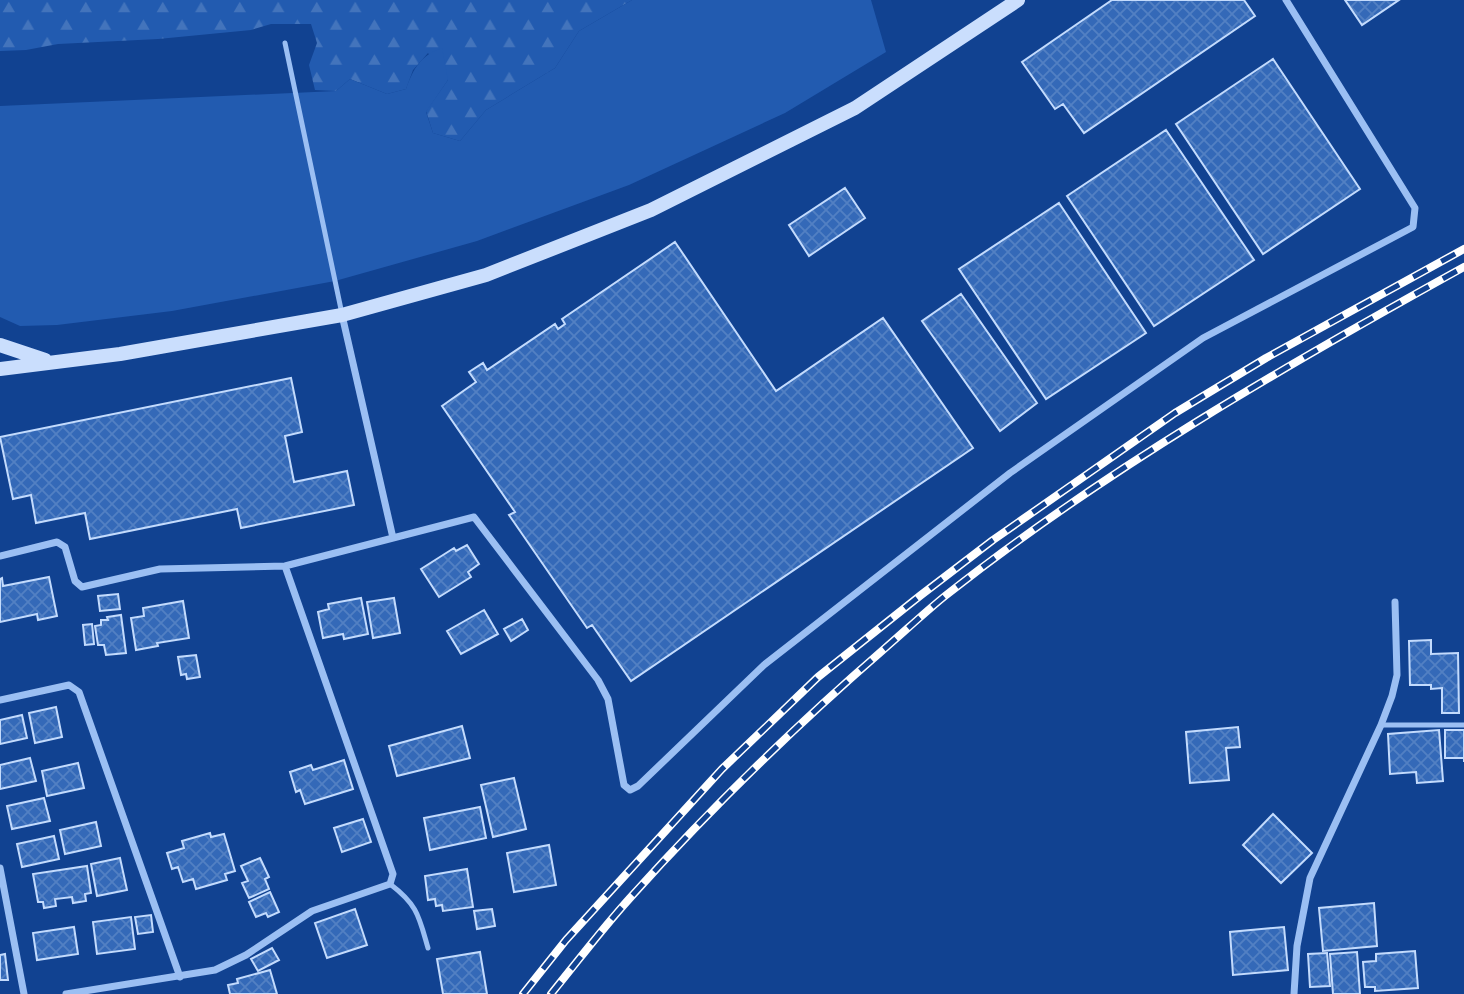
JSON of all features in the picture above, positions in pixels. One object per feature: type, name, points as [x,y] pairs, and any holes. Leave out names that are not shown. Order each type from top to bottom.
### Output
[{"type":"street","points":[[0,369],[158,348],[342,315],[486,275],[651,210],[855,108],[1018,0]]},
{"type":"street","points":[[0,556],[57,542],[65,547],[75,581],[82,587],[160,569],[285,566],[474,517],[598,680],[608,699],[624,785],[630,790],[638,786],[764,665],[1010,473],[1203,338],[1413,227],[1415,208],[1286,0]]},
{"type":"street","points":[[342,315],[393,538]]},
{"type":"street","points":[[0,345],[49,361]]},
{"type":"street","points":[[66,994],[215,970],[246,956],[312,911],[390,884],[393,874],[285,566]]},
{"type":"street","points":[[1294,994],[1297,946],[1310,878],[1381,725],[1397,675],[1395,602]]},
{"type":"street","points":[[0,700],[69,685],[79,692],[180,977]]},
{"type":"street","points":[[0,868],[24,994]]},
{"type":"lane","points":[[285,43],[342,315]]},
{"type":"lane","points":[[1381,725],[1464,725]]},
{"type":"lane","points":[[390,884],[408,898],[417,912],[428,948]]},
{"type":"green space","points":[[0,0],[632,0],[579,31],[555,68],[486,110],[460,141],[433,133],[426,111],[448,80],[428,53],[413,70],[406,89],[387,94],[350,79],[336,91],[315,90],[309,65],[317,43],[311,24],[271,24],[251,30],[158,39],[58,44],[26,50],[0,51]]},
{"type":"green space","points":[[632,0],[871,0],[886,52],[785,113],[629,185],[477,241],[335,281],[172,311],[57,325],[20,326],[0,317],[0,106],[336,91],[350,79],[387,94],[406,89],[419,64],[442,48],[448,80],[426,112],[433,133],[460,141],[486,110],[555,68],[579,31]]},
{"type":"building","points":[[1112,0],[1244,0],[1255,16],[1084,133],[1063,104],[1055,109],[1022,62]]},
{"type":"building","points":[[1345,0],[1399,0],[1362,25]]},
{"type":"building","points":[[1273,59],[1360,189],[1263,254],[1176,124]]},
{"type":"building","points":[[1166,130],[1254,260],[1154,326],[1067,196]]},
{"type":"building","points":[[845,188],[865,218],[809,256],[789,225]]},
{"type":"building","points":[[1059,203],[1146,333],[1046,399],[959,269]]},
{"type":"building","points":[[675,242],[776,391],[883,318],[973,448],[631,681],[592,625],[587,628],[509,515],[515,512],[442,406],[476,382],[469,372],[483,363],[487,370],[555,324],[558,329],[565,324],[562,319]]},
{"type":"building","points":[[961,294],[1037,403],[1000,431],[922,321]]},
{"type":"building","points":[[291,378],[302,432],[285,436],[294,482],[347,471],[354,505],[241,528],[237,509],[90,539],[85,513],[36,523],[31,495],[13,499],[0,437]]},
{"type":"building","points":[[467,545],[479,564],[468,572],[471,577],[439,597],[421,569],[454,548],[456,551]]},
{"type":"building","points":[[49,577],[57,616],[38,620],[37,614],[0,622],[0,579],[2,578],[3,586]]},
{"type":"building","points":[[118,594],[120,609],[100,611],[98,596]]},
{"type":"building","points":[[361,598],[368,634],[344,639],[343,634],[323,638],[318,612],[329,609],[328,604]]},
{"type":"building","points":[[394,598],[400,633],[373,638],[367,602]]},
{"type":"building","points":[[183,601],[189,638],[157,643],[158,646],[136,650],[131,618],[144,616],[143,608]]},
{"type":"building","points":[[484,610],[498,634],[461,654],[447,631]]},
{"type":"building","points":[[121,615],[126,653],[106,655],[104,645],[98,645],[95,626],[101,625],[101,620],[108,620],[107,617]]},
{"type":"building","points":[[522,619],[528,630],[511,641],[504,629]]},
{"type":"building","points":[[92,624],[94,644],[85,645],[83,625]]},
{"type":"building","points":[[1431,640],[1431,654],[1458,653],[1459,713],[1442,713],[1442,688],[1410,685],[1409,641]]},
{"type":"building","points":[[196,655],[200,677],[187,679],[186,674],[181,675],[178,657]]},
{"type":"building","points":[[56,707],[62,737],[35,743],[29,713]]},
{"type":"building","points":[[22,715],[27,738],[0,744],[0,720]]},
{"type":"building","points":[[462,726],[470,758],[397,776],[389,746]]},
{"type":"building","points":[[1238,727],[1240,747],[1226,748],[1229,780],[1190,783],[1186,732]]},
{"type":"building","points":[[1439,730],[1443,781],[1417,783],[1416,772],[1390,774],[1388,734]]},
{"type":"building","points":[[1445,730],[1464,730],[1464,758],[1445,758]]},
{"type":"building","points":[[30,758],[36,781],[0,789],[0,765]]},
{"type":"building","points":[[344,760],[353,789],[305,804],[300,790],[296,792],[290,772],[311,765],[313,770]]},
{"type":"building","points":[[78,763],[84,788],[47,796],[42,771]]},
{"type":"building","points":[[514,778],[526,829],[493,837],[481,785]]},
{"type":"building","points":[[44,798],[50,821],[12,829],[7,806]]},
{"type":"building","points":[[480,807],[486,838],[430,850],[424,818]]},
{"type":"building","points":[[1273,814],[1312,853],[1281,883],[1243,845]]},
{"type":"building","points":[[363,819],[371,842],[342,852],[334,828]]},
{"type":"building","points":[[96,822],[101,846],[65,854],[60,830]]},
{"type":"building","points":[[210,833],[211,837],[224,834],[235,871],[225,874],[227,880],[196,889],[193,879],[183,882],[178,867],[172,869],[167,853],[184,848],[182,841]]},
{"type":"building","points":[[54,836],[59,859],[22,867],[17,844]]},
{"type":"building","points":[[549,845],[556,885],[514,892],[507,853]]},
{"type":"building","points":[[120,858],[127,890],[97,896],[91,864]]},
{"type":"building","points":[[260,858],[269,877],[265,879],[269,889],[249,898],[242,883],[248,881],[241,866]]},
{"type":"building","points":[[87,866],[91,893],[85,894],[86,901],[73,903],[72,897],[55,899],[56,906],[44,908],[43,902],[38,902],[33,874]]},
{"type":"building","points":[[467,869],[473,907],[443,911],[442,905],[436,906],[435,899],[428,900],[425,876]]},
{"type":"building","points":[[270,892],[279,912],[268,917],[266,913],[256,917],[249,902]]},
{"type":"building","points":[[1374,903],[1377,946],[1323,951],[1319,908]]},
{"type":"building","points":[[355,909],[367,945],[327,958],[315,923]]},
{"type":"building","points":[[492,909],[495,926],[477,929],[474,911]]},
{"type":"building","points":[[151,915],[153,932],[138,934],[135,917]]},
{"type":"building","points":[[131,917],[135,949],[97,954],[93,922]]},
{"type":"building","points":[[74,927],[78,954],[37,960],[33,933]]},
{"type":"building","points":[[1284,927],[1288,970],[1233,975],[1230,932]]},
{"type":"building","points":[[272,948],[279,960],[258,971],[251,959]]},
{"type":"building","points":[[1415,951],[1418,988],[1375,991],[1375,987],[1365,987],[1363,962],[1376,961],[1376,954]]},
{"type":"building","points":[[480,952],[487,994],[443,994],[437,959]]},
{"type":"building","points":[[1357,952],[1360,994],[1333,994],[1330,954]]},
{"type":"building","points":[[1327,953],[1330,986],[1310,987],[1308,954]]},
{"type":"building","points":[[5,954],[8,980],[0,980],[0,955]]},
{"type":"building","points":[[270,970],[277,994],[230,994],[228,985],[238,983],[237,979]]},
{"type":"railway","points":[[523,994],[566,940],[722,769],[818,677],[921,595],[993,540],[1175,413],[1266,358],[1464,249]]},
{"type":"railway","points":[[551,994],[620,910],[721,801],[817,709],[945,596],[1006,549],[1133,462],[1330,342],[1464,267]]}]
